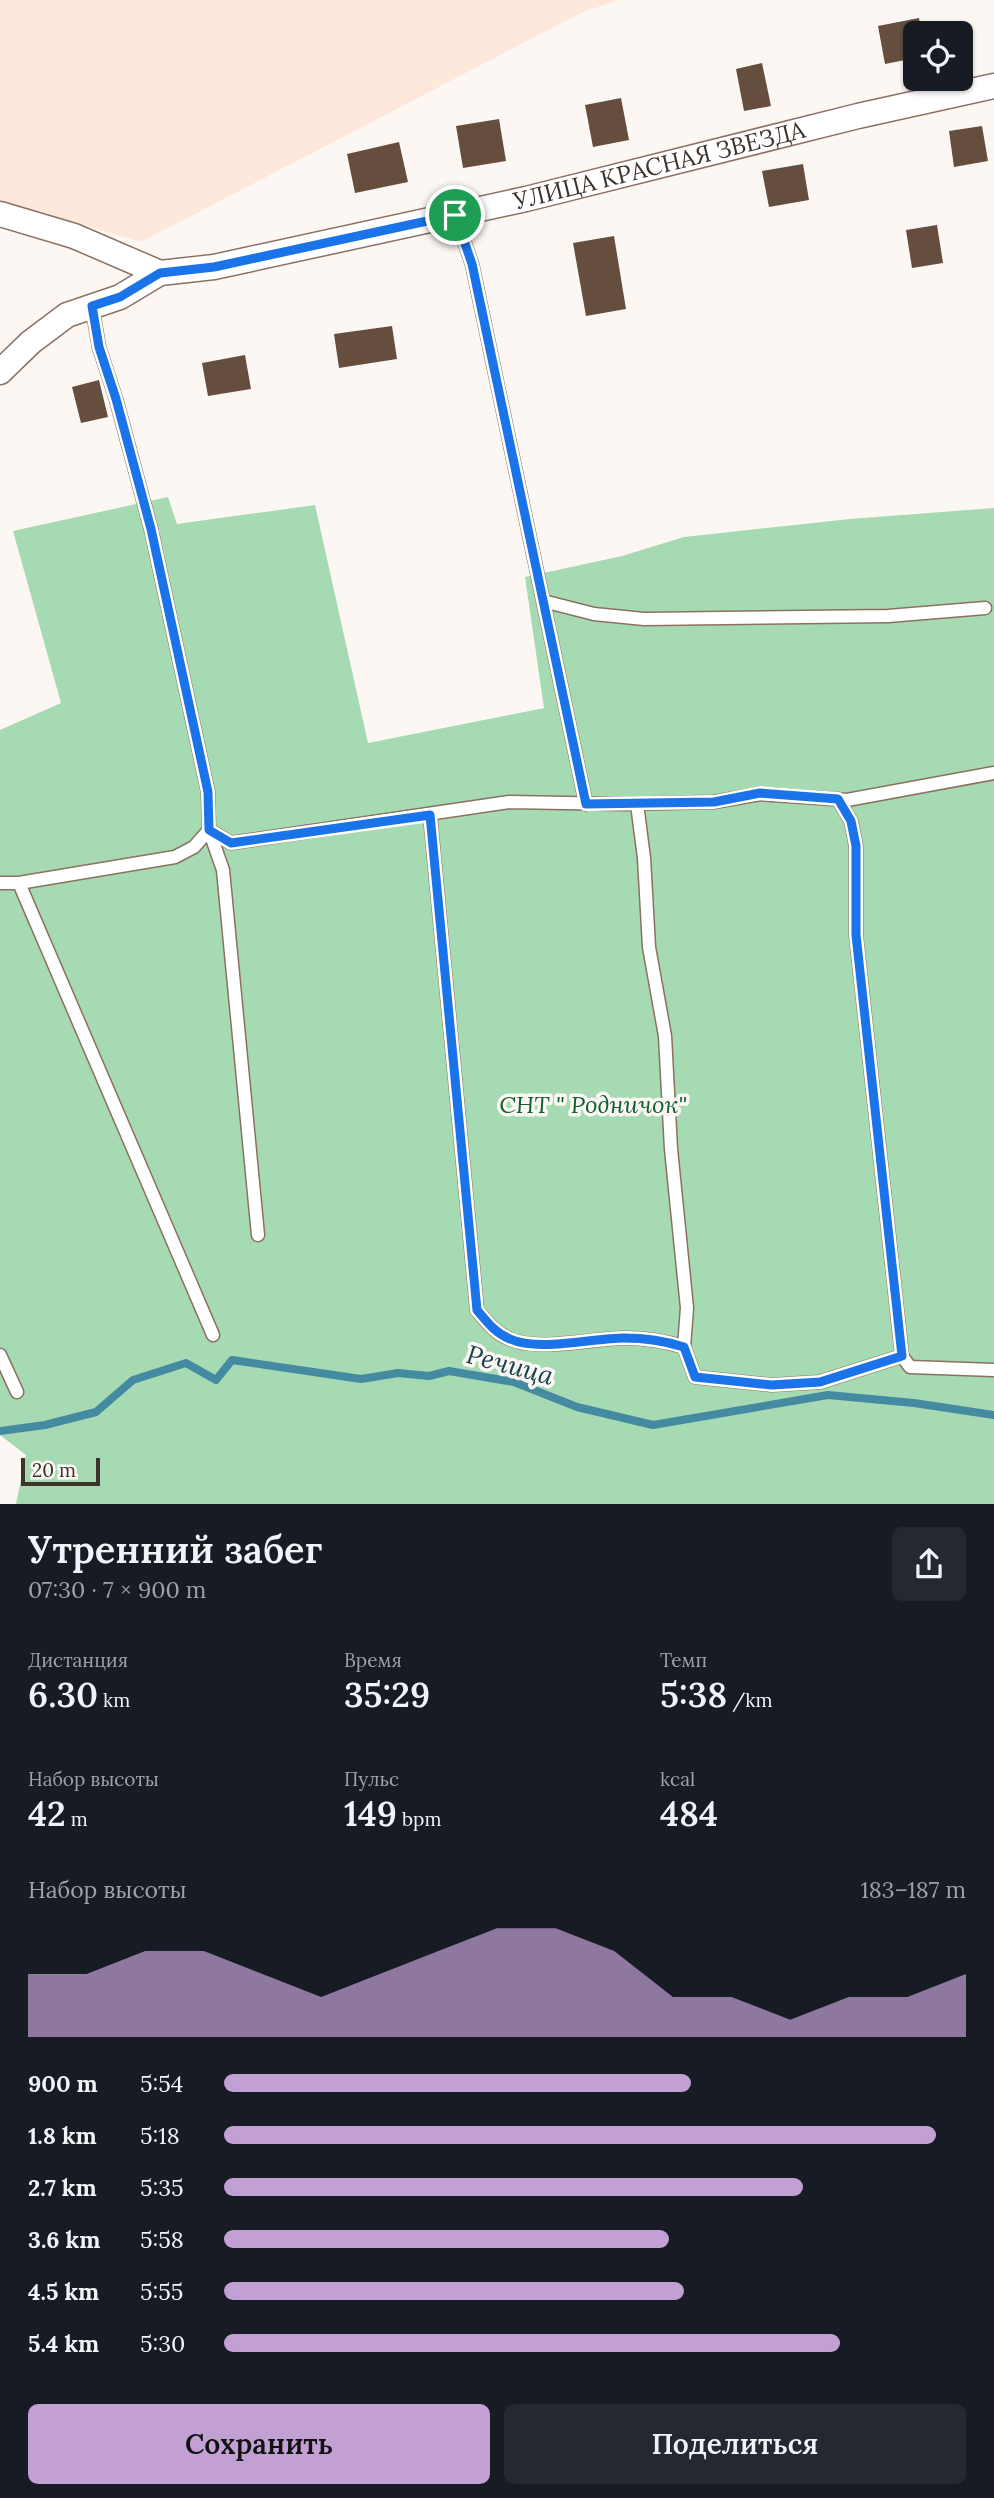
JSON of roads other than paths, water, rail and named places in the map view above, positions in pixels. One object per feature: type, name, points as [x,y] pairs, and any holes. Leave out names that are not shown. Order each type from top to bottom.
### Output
[{"type":"street","name":"УЛИЦА КРАСНАЯ ЗВЕЗДА","points":[[0,372],[31,342],[67,315],[120,297],[160,273],[214,267],[526,200],[859,116],[994,86]]},
{"type":"street","name":"УЛИЦА КРАСНАЯ ЗВЕЗДА","points":[[0,214],[74,236],[160,273]]},
{"type":"lane","points":[[455,215],[472,264],[586,804]]},
{"type":"lane","points":[[92,306],[99,347],[151,529],[208,792],[209,830],[223,870],[258,1235]]},
{"type":"lane","points":[[543,601],[594,614],[644,619],[888,616],[985,608]]},
{"type":"lane","points":[[209,830],[231,843],[509,802],[714,802],[760,793],[847,800],[994,773]]},
{"type":"lane","points":[[838,799],[851,821],[856,846],[856,935],[902,1356],[910,1367],[994,1370]]},
{"type":"lane","points":[[637,804],[644,858],[649,947],[665,1036],[671,1149],[687,1308],[684,1347],[695,1377],[772,1385],[820,1382],[902,1356]]},
{"type":"lane","points":[[430,815],[477,1310],[492,1329],[512,1340],[552,1345],[624,1338],[665,1342],[684,1347]]},
{"type":"lane","points":[[0,883],[19,883],[175,857],[194,847],[209,830]]},
{"type":"lane","points":[[19,883],[213,1335]]},
{"type":"lane","points":[[0,1355],[18,1392]]},
{"type":"waterway","name":"Речица","points":[[0,1431],[45,1425],[96,1412],[133,1380],[186,1363],[216,1380],[232,1360],[361,1379],[398,1373],[429,1376],[449,1371],[514,1382],[577,1407],[653,1425],[828,1395],[914,1403],[994,1415]]},
{"type":"park label","name":"СНТ \" Родничок\"","points":[[593,1105]]}]
